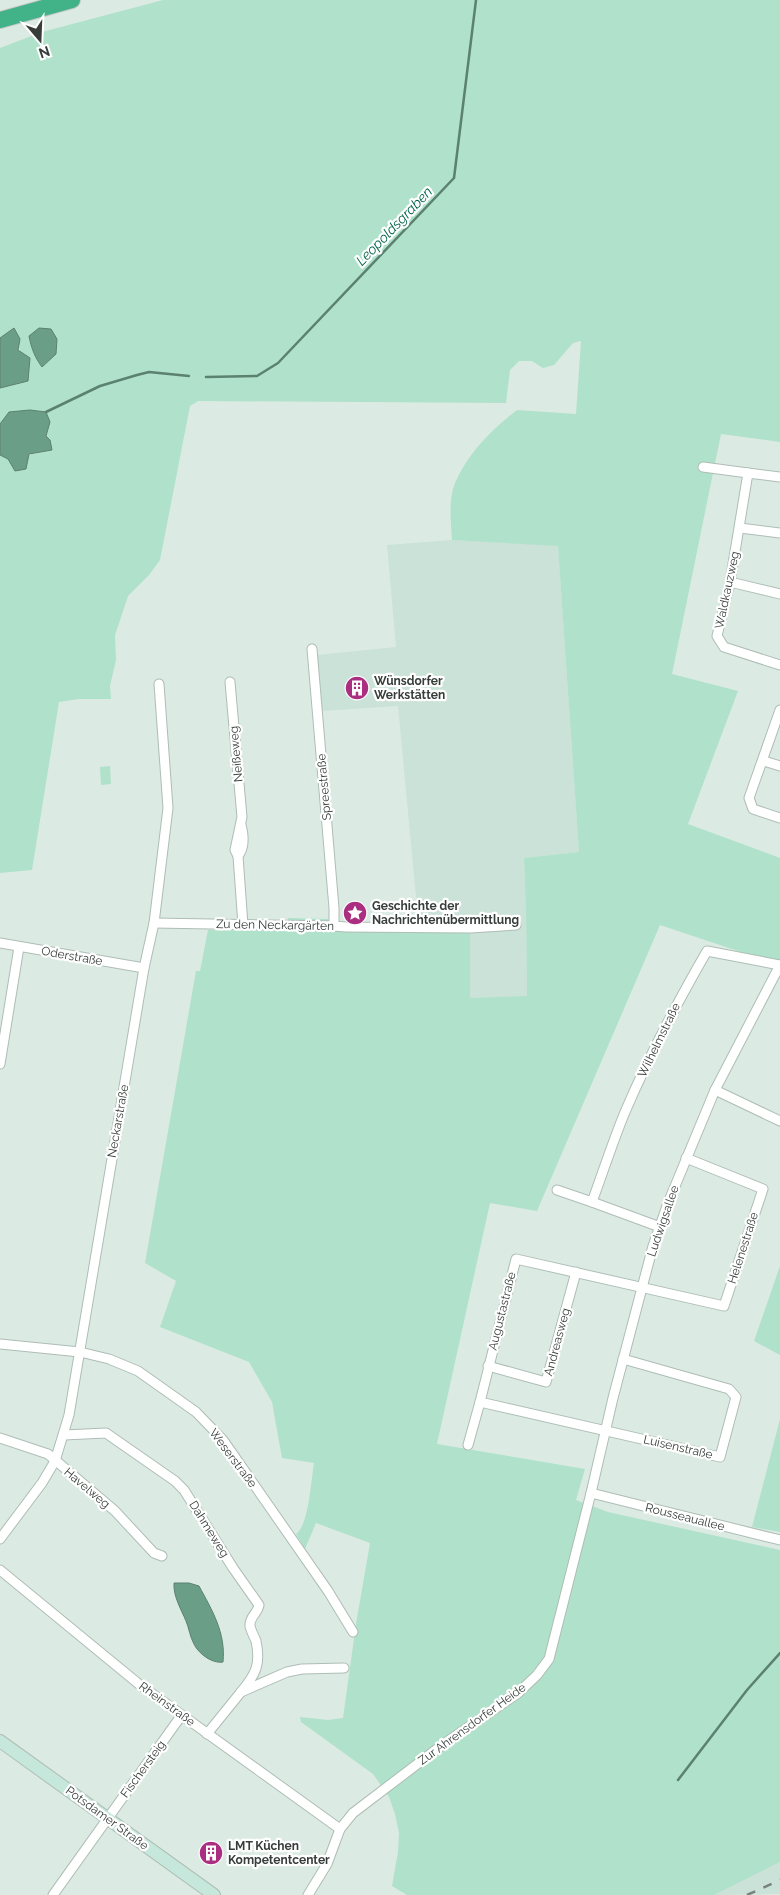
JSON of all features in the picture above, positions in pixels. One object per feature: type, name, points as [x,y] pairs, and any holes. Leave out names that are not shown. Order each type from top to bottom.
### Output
[{"type":"highway","points":[[0,20],[72,0]]},
{"type":"main road","name":"Potsdamer Straße","points":[[0,1741],[214,1895]]},
{"type":"street","points":[[704,468],[780,477]]},
{"type":"street","name":"Waldkauzweg","points":[[748,473],[730,582],[717,636],[724,647],[780,664]]},
{"type":"street","points":[[740,528],[780,533]]},
{"type":"street","points":[[730,582],[780,594]]},
{"type":"street","name":"Spreestraße","points":[[312,649],[334,926]]},
{"type":"street","name":"Neißeweg","points":[[230,682],[242,817],[234,850],[238,856],[243,925]]},
{"type":"street","name":"Neckarstraße","points":[[0,1540],[42,1483],[55,1461],[69,1416],[144,968],[154,923],[168,808],[159,684]]},
{"type":"street","points":[[779,714],[764,761],[749,798],[753,810],[780,818]]},
{"type":"street","points":[[764,761],[780,766]]},
{"type":"street","name":"Zu den Neckargärten","points":[[154,923],[334,926],[346,928],[516,926]]},
{"type":"street","name":"Oderstraße","points":[[0,943],[144,968]]},
{"type":"street","points":[[0,1064],[19,947]]},
{"type":"street","name":"Wilhelmstraße","points":[[592,1202],[625,1112],[673,1010],[708,951],[780,965]]},
{"type":"street","name":"Ludwigsallee","points":[[591,1493],[605,1430],[653,1246],[686,1158],[715,1090],[780,965]]},
{"type":"street","points":[[715,1090],[780,1121]]},
{"type":"street","name":"Helenestraße","points":[[643,1287],[724,1306],[763,1190],[686,1158]]},
{"type":"street","points":[[557,1190],[660,1227]]},
{"type":"street","name":"Augustastraße","points":[[468,1444],[516,1259],[643,1287]]},
{"type":"street","name":"Andreasweg","points":[[488,1366],[546,1382],[576,1272]]},
{"type":"street","name":"Weserstraße","points":[[0,1344],[80,1352],[109,1359],[138,1372],[196,1412],[223,1440],[328,1591],[353,1632]]},
{"type":"street","name":"Luisenstraße","points":[[605,1430],[720,1457],[734,1405],[736,1397],[729,1389],[623,1359]]},
{"type":"street","points":[[480,1402],[605,1430]]},
{"type":"street","name":"Dahmeweg","points":[[64,1435],[106,1432],[184,1490],[233,1568],[259,1605],[251,1619],[250,1626],[255,1640],[258,1659],[257,1668],[242,1692]]},
{"type":"street","name":"Havelweg","points":[[0,1438],[48,1454],[115,1511],[154,1553],[162,1556]]},
{"type":"street","name":"Rousseauallee","points":[[591,1493],[780,1540]]},
{"type":"street","name":"Zur Ahrensdorfer Heide","points":[[308,1895],[327,1864],[340,1829],[353,1813],[367,1800],[518,1693],[537,1676],[549,1659],[591,1493]]},
{"type":"street","name":"Rheinstraße","points":[[0,1570],[140,1685],[340,1829]]},
{"type":"street","points":[[207,1734],[242,1692],[287,1672],[302,1668],[344,1668]]},
{"type":"street","name":"Fischersteig","points":[[53,1895],[181,1716]]},
{"type":"shaded area","points":[[163,0],[780,0],[780,442],[721,434],[672,674],[738,691],[688,824],[780,858],[780,965],[660,925],[537,1211],[490,1203],[437,1444],[585,1469],[576,1500],[608,1512],[780,1550],[780,1862],[714,1895],[407,1895],[392,1886],[399,1833],[389,1797],[373,1774],[301,1722],[300,1717],[328,1720],[343,1718],[370,1543],[316,1523],[305,1549],[296,1534],[307,1512],[314,1463],[282,1458],[272,1402],[249,1362],[160,1327],[176,1281],[145,1263],[196,971],[200,971],[208,930],[287,931],[288,918],[327,919],[380,929],[470,928],[470,998],[527,996],[524,858],[579,852],[558,546],[452,540],[451,504],[455,483],[474,452],[499,425],[517,410],[576,414],[581,341],[573,343],[554,365],[543,368],[532,361],[519,361],[510,370],[506,403],[198,401],[190,406],[160,560],[149,575],[128,596],[115,635],[116,660],[110,686],[111,699],[79,699],[59,702],[32,870],[0,873],[0,455],[8,459],[52,450],[46,436],[50,422],[9,412],[0,424],[0,388],[28,381],[14,328],[0,338],[0,48],[42,32]],"holes":[[[36,353],[56,354],[42,367],[37,361]]]},
{"type":"shaded area","points":[[14,328],[20,339],[18,350],[30,358],[28,381],[0,388],[0,338]]},
{"type":"shaded area","points":[[39,328],[51,329],[57,339],[56,354],[42,367],[37,360],[29,336]]},
{"type":"shaded area","points":[[30,410],[46,412],[50,422],[46,436],[50,440],[52,450],[29,454],[26,469],[15,471],[8,459],[0,455],[0,424],[9,412]]},
{"type":"shaded area","points":[[452,540],[558,545],[579,852],[524,858],[527,997],[470,998],[419,929],[398,706],[321,711],[317,655],[396,647],[387,545]]},
{"type":"shaded area","points":[[110,766],[111,784],[101,785],[100,767]]},
{"type":"shaded area","points":[[780,1266],[780,1355],[754,1341]]},
{"type":"shaded area","points":[[780,1419],[780,1532],[752,1527]]},
{"type":"shaded area","points":[[174,1583],[189,1583],[199,1586],[217,1622],[222,1641],[223,1662],[210,1660],[196,1647],[176,1598]]},
{"type":"shaded area","points":[[780,1862],[780,1894],[714,1895],[749,1877]]},
{"type":"waterway","name":"Leopoldsgraben","points":[[206,377],[257,376],[278,363],[454,178],[476,0]]},
{"type":"waterway","name":"Leopoldsgraben","points":[[46,412],[100,386],[137,375],[149,372],[189,376]]},
{"type":"waterway","points":[[678,1780],[747,1690],[780,1653]]},
{"type":"railway","points":[[747,1895],[780,1880]]},
{"type":"place","name":"Wünsdorfer Werkstätten","points":[[357,688]]},
{"type":"place","name":"Geschichte der Nachrichtenübermittlung","points":[[355,913]]},
{"type":"place","name":"LMT Küchen Kompetentcenter","points":[[211,1853]]}]
